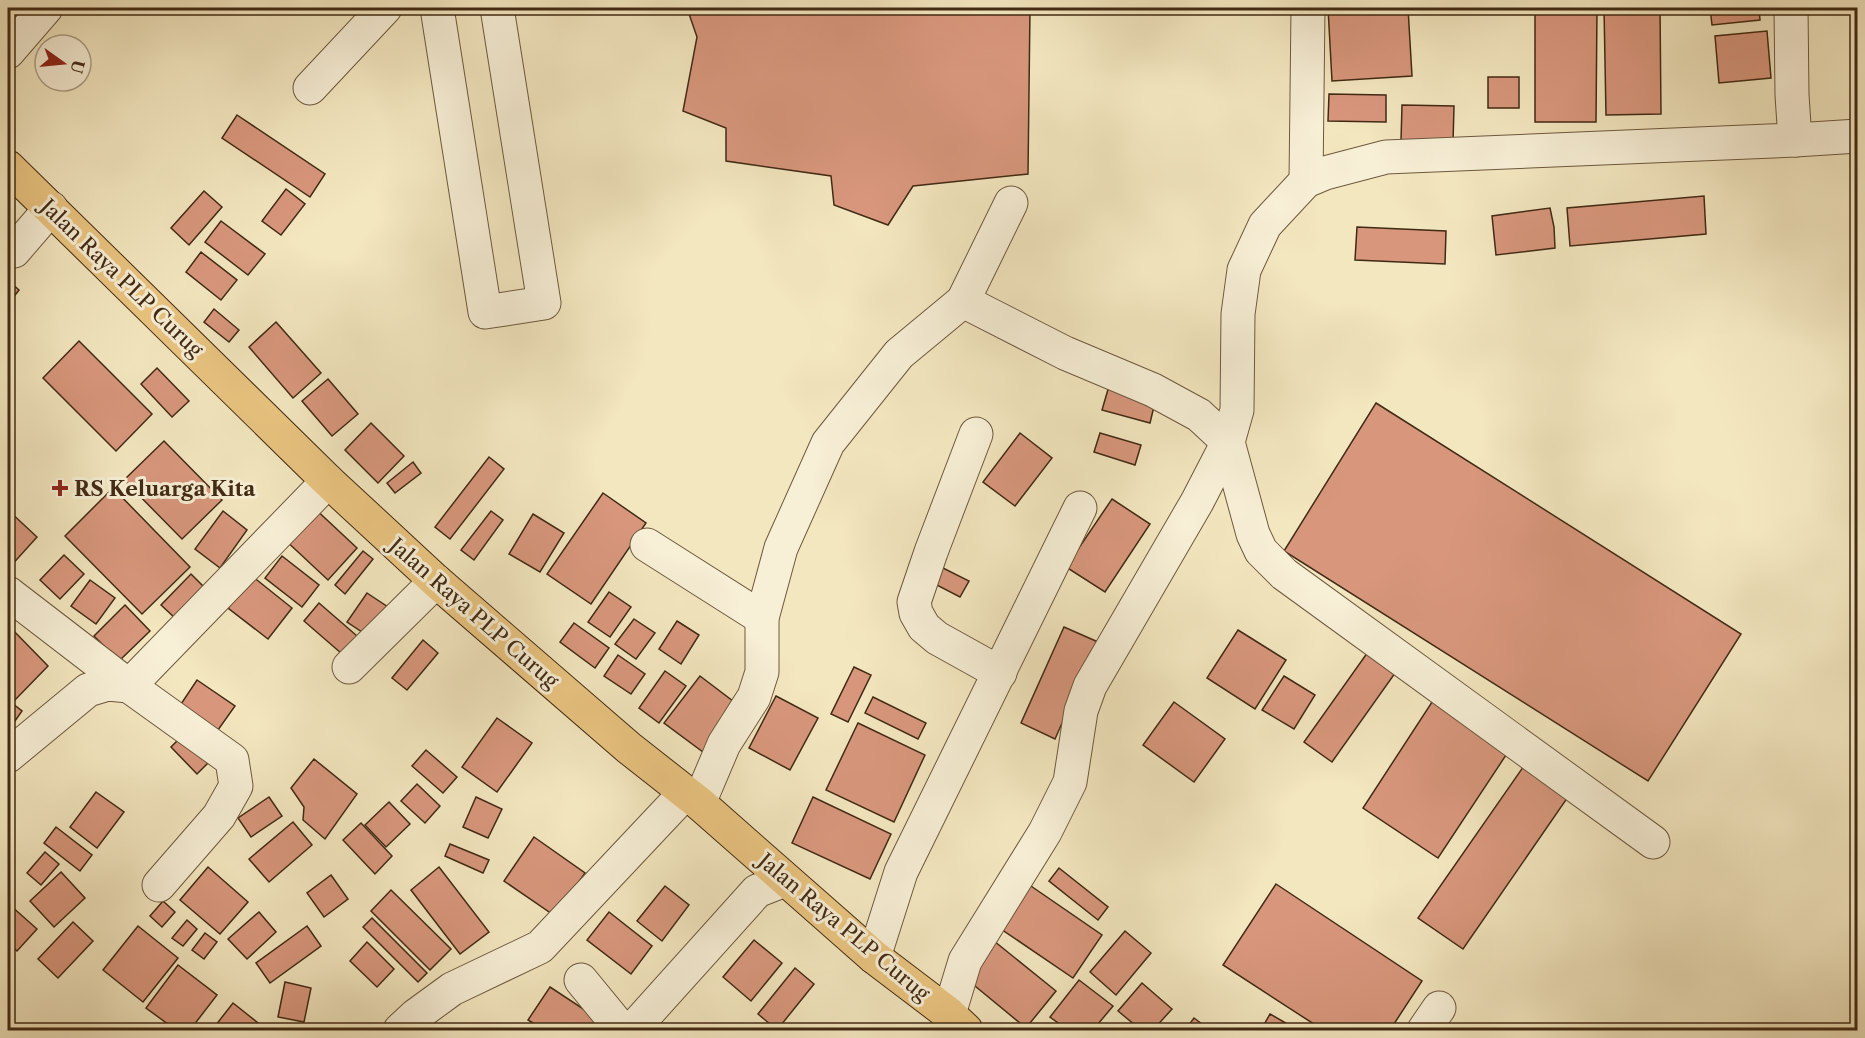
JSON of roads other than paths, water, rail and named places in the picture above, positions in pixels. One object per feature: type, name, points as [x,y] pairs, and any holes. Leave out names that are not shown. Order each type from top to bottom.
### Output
[{"type":"main road","name":"Jalan Raya PLP Curug","points":[[8,167],[328,481],[436,581],[692,798],[874,957],[958,1022]]},
{"type":"street","points":[[8,52],[46,8]]},
{"type":"street","points":[[310,88],[385,8]]},
{"type":"street","points":[[437,8],[485,312],[544,303],[497,8]]},
{"type":"street","points":[[1306,180],[1308,8]]},
{"type":"street","points":[[1791,8],[1795,140]]},
{"type":"street","points":[[958,1022],[965,961],[1045,832],[1070,782],[1081,711],[1090,686],[1197,502],[1228,442],[1237,410],[1238,314],[1244,270],[1265,225],[1306,180],[1386,157],[1857,136]]},
{"type":"street","points":[[400,1030],[452,989],[540,947],[692,798],[754,697],[762,672],[762,618],[781,548],[828,443],[899,354],[963,301],[1011,203]]},
{"type":"street","points":[[8,252],[14,251],[51,208]]},
{"type":"street","points":[[963,301],[1065,353],[1153,390],[1199,415],[1228,442],[1252,534],[1261,551],[1284,574],[1653,842]]},
{"type":"street","points":[[976,434],[914,602],[916,613],[930,633],[1000,673]]},
{"type":"street","points":[[129,686],[328,481]]},
{"type":"street","points":[[874,957],[901,872],[1080,507]]},
{"type":"street","points":[[647,545],[762,618]]},
{"type":"street","points":[[349,667],[436,581]]},
{"type":"street","points":[[8,593],[129,686],[232,759],[236,786],[219,816],[159,885]]},
{"type":"street","points":[[8,756],[88,690],[108,684],[129,686]]},
{"type":"street","points":[[632,1030],[757,891],[784,880]]},
{"type":"street","points":[[581,980],[622,1030]]},
{"type":"place","name":"RS Keluarga Kita","points":[[60,488]]}]
